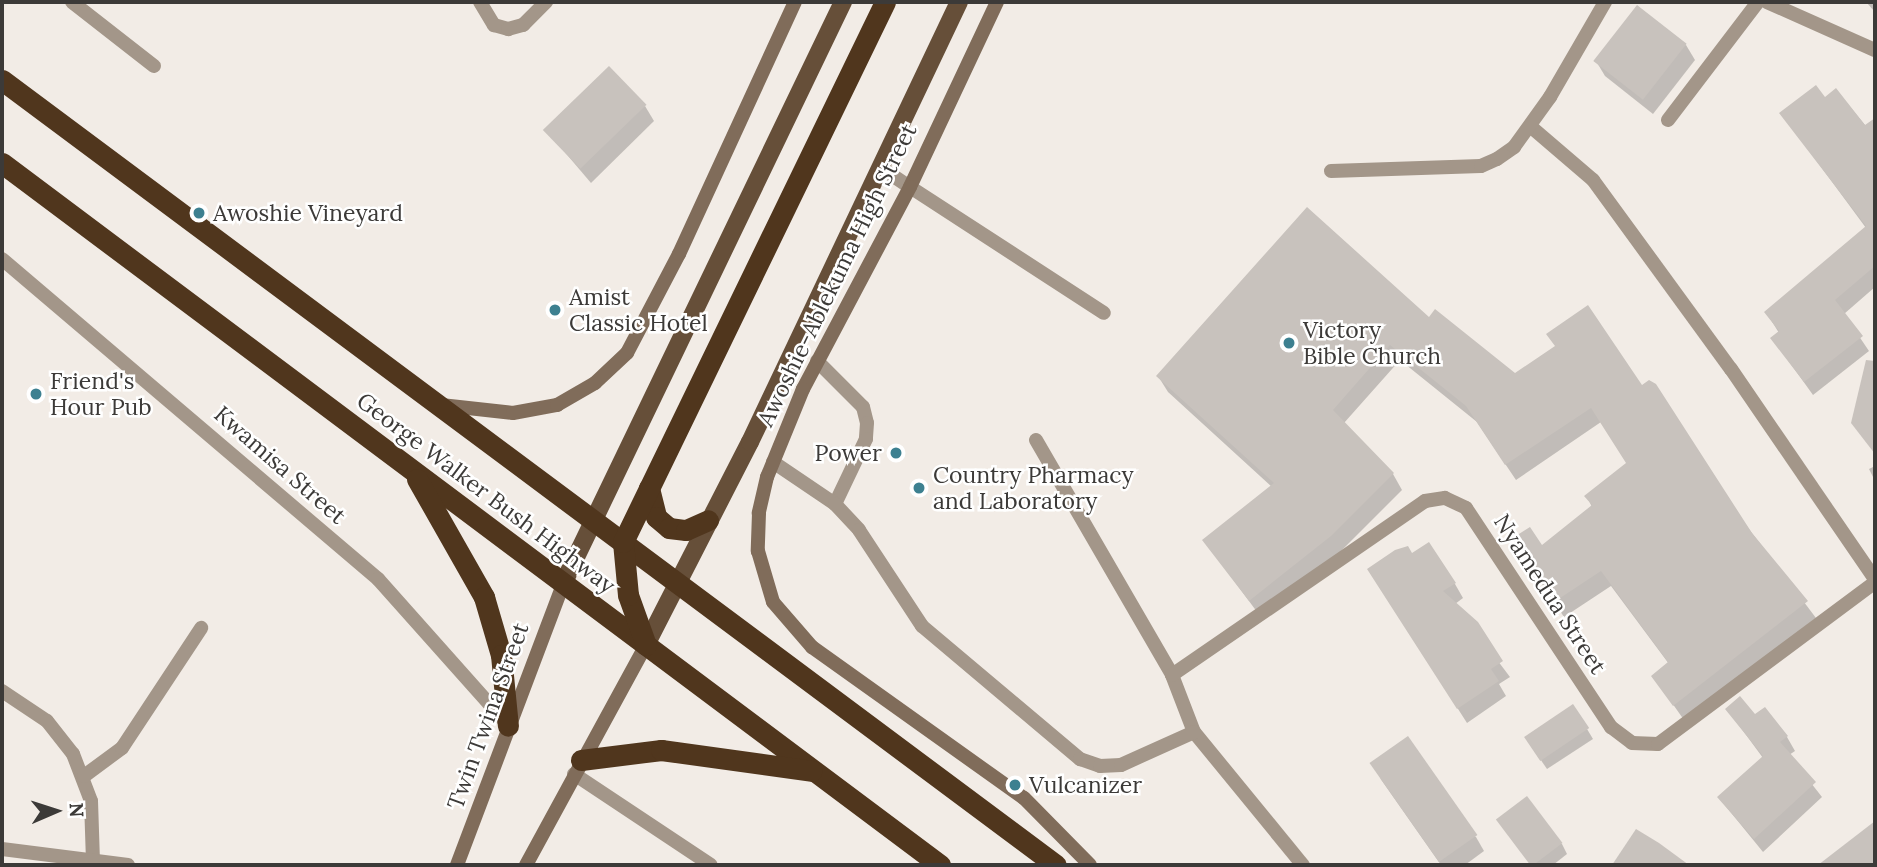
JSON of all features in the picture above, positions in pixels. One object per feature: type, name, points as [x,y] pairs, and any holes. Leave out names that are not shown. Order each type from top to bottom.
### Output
[{"type":"highway","points":[[646,645],[628,595],[623,542],[885,2]]},
{"type":"highway","name":"George Walker Bush Highway","points":[[2,80],[431,404],[594,518],[1056,865]]},
{"type":"highway","name":"George Walker Bush Highway","points":[[2,163],[940,865]]},
{"type":"highway","points":[[413,471],[484,597],[501,655],[508,726]]},
{"type":"highway","points":[[649,488],[651,505],[669,528],[686,530],[708,520]]},
{"type":"highway","points":[[578,767],[661,750],[816,772]]},
{"type":"main road","points":[[563,583],[843,2]]},
{"type":"main road","name":"Awoshie-Ablekuma High Street","points":[[646,645],[750,442],[959,2]]},
{"type":"street","points":[[72,2],[154,66]]},
{"type":"street","points":[[480,2],[494,25],[508,29],[523,25],[546,2]]},
{"type":"street","name":"Awoshie-Ablekuma High Street","points":[[997,2],[910,187],[817,361],[773,462],[759,513],[758,551],[774,602],[812,647],[1024,798],[1090,865]]},
{"type":"street","points":[[1331,172],[1481,166],[1514,147],[1530,126],[1605,2]]},
{"type":"street","points":[[1668,120],[1758,2]]},
{"type":"street","points":[[1767,2],[1875,50]]},
{"type":"street","name":"George Walker Bush Highway","points":[[431,404],[513,413],[557,405],[595,383],[627,353],[679,254],[793,3]]},
{"type":"street","name":"Nyamedua Street","points":[[1172,675],[1424,501],[1445,498],[1466,508],[1611,727],[1632,743],[1658,744],[1875,580],[1731,369],[1593,180],[1530,126]]},
{"type":"street","points":[[880,167],[1104,313]]},
{"type":"street","name":"Kwamisa Street","points":[[2,259],[378,579],[508,726]]},
{"type":"street","points":[[817,361],[863,407],[867,424],[866,439],[835,504]]},
{"type":"street","points":[[1036,440],[1172,675],[1194,732],[1303,865]]},
{"type":"street","points":[[773,462],[835,504],[859,530],[922,626],[1080,759],[1100,766],[1121,765],[1194,732]]},
{"type":"street","name":"Twin Twina Street","points":[[457,865],[563,583]]},
{"type":"street","points":[[84,776],[122,748],[201,628]]},
{"type":"street","points":[[526,865],[646,645]]},
{"type":"street","points":[[2,691],[47,720],[84,776],[91,801],[93,861]]},
{"type":"street","points":[[578,767],[711,865]]},
{"type":"street","points":[[2,849],[123,865]]},
{"type":"building","points":[[1637,5],[1687,44],[1643,100],[1593,61]]},
{"type":"building","points":[[609,66],[647,105],[580,169],[543,130]]},
{"type":"building","points":[[1816,85],[1825,97],[1836,88],[1865,125],[1875,118],[1875,266],[1835,300],[1863,336],[1804,382],[1770,338],[1779,331],[1764,312],[1866,226],[1779,113]]},
{"type":"building","points":[[1307,207],[1429,317],[1435,309],[1515,373],[1555,346],[1546,334],[1588,305],[1642,385],[1649,380],[1656,384],[1752,533],[1808,601],[1673,706],[1651,676],[1668,662],[1601,571],[1554,602],[1511,539],[1530,527],[1542,545],[1592,505],[1584,496],[1626,463],[1591,408],[1505,465],[1466,406],[1390,345],[1333,410],[1394,473],[1331,536],[1249,601],[1202,540],[1274,483],[1156,376]]},
{"type":"building","points":[[1866,360],[1875,361],[1875,454],[1851,423]]},
{"type":"building","points":[[1429,542],[1456,583],[1443,591],[1478,622],[1503,661],[1491,669],[1499,681],[1457,709],[1367,569],[1395,550],[1408,546],[1412,553]]},
{"type":"building","points":[[1740,696],[1755,714],[1765,707],[1788,736],[1780,742],[1816,782],[1754,839],[1717,797],[1763,756],[1725,709]]},
{"type":"building","points":[[1573,704],[1589,728],[1540,761],[1524,737]]},
{"type":"building","points":[[1408,736],[1477,835],[1439,862],[1369,763]]},
{"type":"building","points":[[1527,796],[1563,843],[1530,865],[1496,819]]},
{"type":"building","points":[[1875,821],[1875,865],[1818,865]]},
{"type":"building","points":[[1636,829],[1659,843],[1689,865],[1612,865]]},
{"type":"place","name":"Awoshie Vineyard","points":[[199,213]]},
{"type":"place","name":"Amist Classic Hotel","points":[[555,310]]},
{"type":"place","name":"Victory Bible Church","points":[[1289,343]]},
{"type":"place","name":"Friend's Hour Pub","points":[[36,394]]},
{"type":"place","name":"Power","points":[[896,453]]},
{"type":"place","name":"Country Pharmacy and Laboratory","points":[[919,488]]},
{"type":"place","name":"Vulcanizer","points":[[1015,785]]}]
